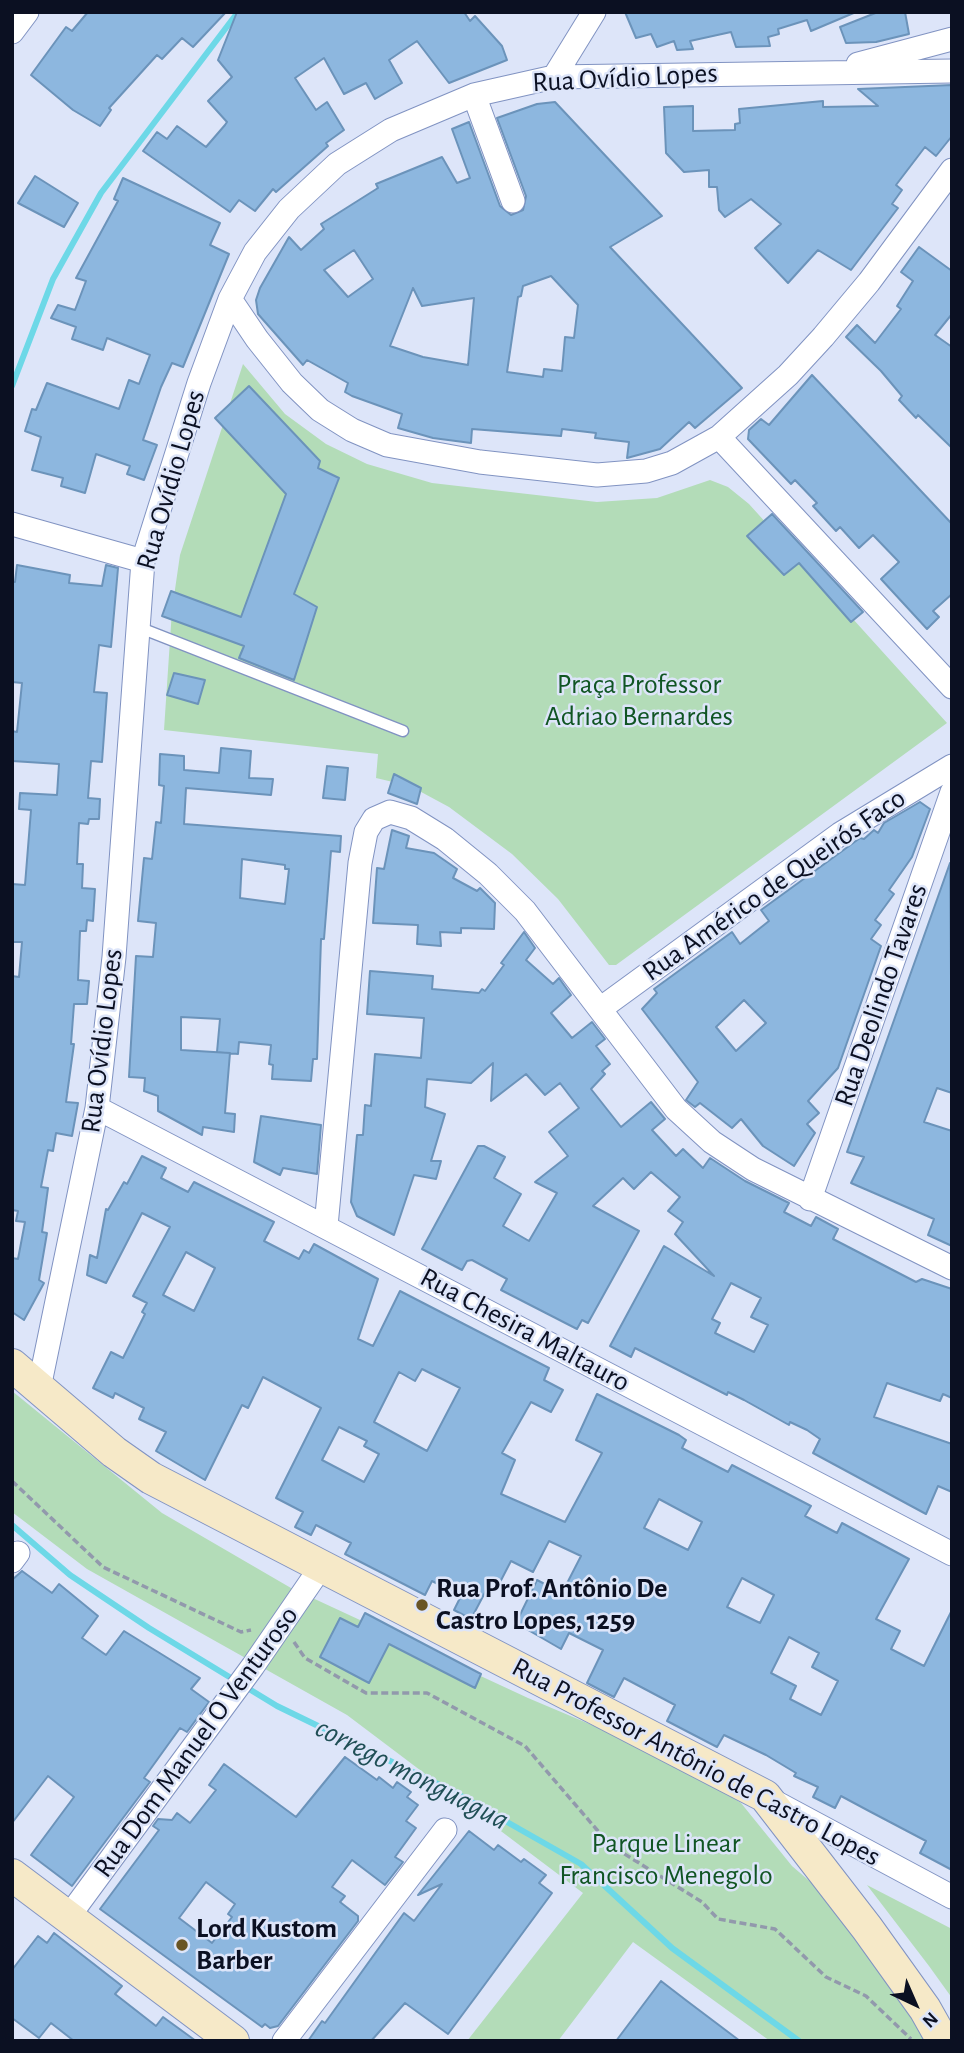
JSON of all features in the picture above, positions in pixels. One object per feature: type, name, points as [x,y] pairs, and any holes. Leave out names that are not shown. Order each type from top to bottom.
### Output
[{"type":"main road","name":"Rua Professor Antônio de Castro Lopes","points":[[12,1365],[151,1478],[765,1796]]},
{"type":"main road","points":[[765,1796],[867,1928],[925,2009],[943,2041]]},
{"type":"main road","points":[[19,1888],[69,1916],[233,2041]]},
{"type":"street","points":[[12,32],[27,12]]},
{"type":"street","points":[[554,77],[594,12]]},
{"type":"street","name":"Rua Ovídio Lopes","points":[[831,72],[952,39]]},
{"type":"street","name":"Rua Ovídio Lopes","points":[[40,1388],[97,1108],[114,957],[143,561],[199,383],[230,299],[255,252],[289,209],[337,164],[391,130],[474,95],[554,77],[952,71]]},
{"type":"street","points":[[474,95],[513,201]]},
{"type":"street","points":[[230,299],[292,383],[320,410],[352,430],[387,445],[480,462],[597,475],[646,471],[672,463],[719,437],[788,375],[869,282],[952,170]]},
{"type":"street","points":[[719,437],[952,687]]},
{"type":"street","points":[[12,524],[143,561]]},
{"type":"street","name":"Rua Américo de Queirós Faco","points":[[600,1009],[840,834],[952,766]]},
{"type":"street","name":"Rua Deolindo Tavares","points":[[810,1199],[952,792]]},
{"type":"street","points":[[326,1226],[360,863],[366,832],[374,819],[390,813],[411,818],[445,839],[488,874],[525,911],[676,1108],[712,1142],[753,1170],[952,1268]]},
{"type":"street","name":"Rua Chesira Maltauro","points":[[97,1108],[952,1554]]},
{"type":"street","name":"Rua Dom Manuel O Venturoso","points":[[69,1916],[253,1666],[321,1567]]},
{"type":"street","name":"Rua Professor Antônio de Castro Lopes","points":[[765,1796],[952,1897]]},
{"type":"street","points":[[284,2041],[445,1830]]},
{"type":"lane","points":[[138,627],[403,731]]},
{"type":"path","points":[[12,1481],[103,1567],[241,1632],[282,1624],[305,1658],[366,1693],[427,1693],[524,1746],[610,1845],[702,1902],[718,1919],[775,1929],[825,1978],[866,1996],[913,2041]]},
{"type":"green space","name":"Praça Professor Adriao Bernardes","points":[[243,364],[285,414],[326,444],[367,464],[432,483],[597,502],[657,498],[710,480],[728,487],[749,504],[947,723],[616,965],[609,965],[558,899],[512,854],[449,807],[410,786],[376,778],[378,754],[164,730],[172,610],[180,555]]},
{"type":"green space","name":"Parque Linear Francisco Menegolo","points":[[12,1391],[162,1513],[291,1588],[528,1698],[677,1761],[741,1803],[792,1866],[827,1896],[929,2041],[770,2041],[633,1942],[558,2041],[467,2041],[583,1893],[347,1715],[87,1569],[12,1512]]},
{"type":"green space","points":[[867,1885],[952,1929],[952,1998],[929,1966]]},
{"type":"building","points":[[88,12],[226,12],[193,47],[182,38],[162,59],[157,55],[109,108],[111,110],[100,126],[73,110],[31,75],[66,27],[72,31]]},
{"type":"building","points":[[237,12],[464,12],[470,21],[475,16],[502,46],[507,60],[449,83],[417,41],[389,60],[402,83],[375,99],[366,83],[344,94],[324,58],[295,78],[316,110],[327,102],[344,130],[326,143],[328,146],[276,192],[273,189],[255,211],[239,200],[230,212],[143,151],[157,132],[167,139],[177,126],[206,147],[225,125],[227,122],[208,101],[232,77],[218,60]]},
{"type":"building","points":[[625,12],[856,12],[811,31],[807,20],[778,29],[779,34],[768,37],[770,46],[736,47],[731,32],[690,41],[693,49],[677,50],[674,41],[657,47],[651,34],[636,38]]},
{"type":"building","points":[[878,12],[905,12],[909,34],[876,42],[846,43],[840,27]]},
{"type":"building","points":[[952,85],[952,136],[936,156],[925,147],[896,185],[902,190],[892,204],[898,208],[851,270],[818,250],[788,283],[755,248],[781,224],[751,199],[725,217],[719,210],[717,187],[709,187],[709,170],[684,172],[666,153],[664,107],[693,106],[693,131],[735,130],[735,124],[740,123],[739,109],[823,101],[823,107],[878,106],[858,89]]},
{"type":"building","points":[[555,102],[662,216],[610,247],[742,388],[695,428],[689,422],[660,449],[627,458],[629,442],[595,438],[596,433],[562,429],[561,436],[472,429],[471,443],[433,438],[398,428],[402,414],[352,396],[345,392],[348,383],[307,360],[303,365],[258,314],[256,300],[260,288],[289,237],[301,250],[324,229],[321,224],[378,188],[376,184],[442,157],[457,183],[470,178],[452,129],[469,122],[500,206],[511,215],[523,210],[526,196],[497,118],[537,104]],"holes":[[[354,250],[373,279],[348,297],[324,270]],[[551,276],[578,305],[574,338],[565,337],[562,371],[544,369],[543,377],[507,372],[518,297],[521,296],[523,286]],[[413,288],[422,306],[474,298],[468,365],[423,357],[390,346]]]},
{"type":"building","points":[[35,176],[78,203],[64,227],[18,203]]},
{"type":"building","points":[[123,178],[220,223],[210,245],[229,254],[183,367],[172,363],[161,387],[143,440],[157,445],[144,480],[127,474],[130,466],[96,454],[85,493],[61,486],[63,478],[32,470],[41,437],[25,431],[32,409],[36,410],[47,383],[119,409],[129,380],[139,384],[150,355],[107,338],[103,350],[72,339],[76,327],[51,318],[58,305],[75,310],[86,281],[76,278],[118,201],[114,199]]},
{"type":"building","points":[[919,247],[952,271],[952,314],[935,335],[952,347],[952,448],[918,415],[916,418],[899,400],[902,396],[881,371],[846,337],[857,325],[875,343],[901,309],[897,306],[913,281],[901,272]]},
{"type":"building","points":[[812,375],[952,524],[952,594],[933,611],[939,617],[927,629],[881,579],[899,562],[873,535],[859,548],[840,527],[836,531],[813,506],[817,503],[795,480],[791,484],[748,439],[749,430],[761,419],[769,425]]},
{"type":"building","points":[[249,386],[320,461],[318,468],[339,478],[294,594],[317,607],[294,680],[239,658],[244,646],[162,616],[171,591],[241,617],[286,494],[215,418]]},
{"type":"building","points":[[772,514],[863,612],[851,622],[799,563],[784,575],[747,536]]},
{"type":"building","points":[[17,565],[70,575],[69,583],[102,586],[106,565],[118,568],[111,647],[99,645],[94,692],[107,693],[102,762],[91,761],[88,798],[100,799],[99,819],[89,819],[88,824],[79,823],[77,864],[83,864],[82,888],[95,889],[93,921],[87,920],[86,931],[80,931],[78,980],[89,981],[87,1004],[74,1004],[71,1044],[74,1044],[66,1102],[78,1103],[72,1136],[56,1133],[53,1151],[48,1150],[41,1187],[48,1188],[42,1232],[47,1233],[39,1280],[44,1283],[24,1320],[12,1312],[12,1258],[18,1259],[25,1222],[16,1221],[18,1211],[12,1210],[12,976],[19,977],[22,942],[12,942],[12,884],[25,885],[31,810],[19,809],[20,793],[57,795],[59,764],[12,761],[12,731],[17,732],[22,683],[12,682],[12,582],[15,582]]},
{"type":"building","points":[[174,673],[205,680],[198,704],[167,695]]},
{"type":"building","points":[[221,748],[251,751],[249,778],[273,779],[271,795],[186,788],[184,824],[341,836],[340,852],[331,851],[324,939],[321,939],[317,1059],[313,1059],[311,1081],[272,1079],[273,1065],[269,1064],[271,1045],[239,1042],[238,1054],[230,1053],[225,1113],[235,1114],[234,1132],[203,1127],[202,1135],[158,1111],[158,1096],[144,1091],[145,1078],[129,1077],[136,956],[153,957],[156,923],[138,921],[144,858],[152,859],[156,822],[161,823],[164,786],[159,785],[160,754],[184,756],[184,770],[219,773]],"holes":[[[242,859],[285,865],[285,869],[289,869],[285,904],[240,898]],[[181,1017],[220,1019],[217,1052],[223,1053],[181,1050]]]},
{"type":"building","points":[[327,766],[348,768],[345,800],[323,798]]},
{"type":"building","points":[[394,774],[421,788],[417,804],[388,793]]},
{"type":"building","points":[[920,802],[930,809],[912,857],[889,890],[894,894],[875,920],[881,925],[871,939],[881,946],[838,1068],[808,1101],[819,1113],[807,1124],[815,1133],[794,1166],[763,1146],[741,1119],[732,1128],[700,1103],[695,1107],[686,1100],[698,1082],[642,1009],[657,993],[654,989],[732,932],[740,944],[769,921],[761,910],[860,838],[864,839],[874,830],[878,833],[884,823]],"holes":[[[744,1000],[766,1023],[736,1051],[716,1027]]]},
{"type":"building","points":[[392,830],[409,836],[406,848],[434,853],[457,869],[453,878],[477,891],[480,888],[495,903],[494,929],[461,928],[461,933],[440,932],[441,946],[417,944],[418,925],[373,923],[377,868],[384,869]]},
{"type":"building","points":[[950,863],[952,1093],[937,1088],[924,1122],[952,1131],[952,1246],[928,1235],[934,1219],[851,1183],[864,1157],[847,1152]]},
{"type":"building","points":[[524,932],[535,948],[526,960],[553,984],[559,978],[571,995],[551,1013],[572,1038],[592,1022],[605,1039],[596,1046],[610,1064],[602,1071],[605,1074],[591,1089],[621,1127],[651,1102],[665,1119],[652,1130],[676,1156],[683,1149],[703,1168],[710,1158],[745,1181],[789,1203],[784,1212],[811,1226],[816,1217],[838,1229],[833,1239],[916,1282],[922,1279],[952,1289],[952,1398],[943,1394],[940,1401],[887,1383],[874,1417],[952,1444],[952,1492],[938,1486],[926,1514],[813,1453],[820,1439],[807,1430],[790,1422],[789,1425],[728,1392],[727,1395],[635,1348],[631,1357],[610,1346],[664,1246],[714,1276],[675,1234],[683,1222],[668,1211],[680,1197],[651,1172],[634,1189],[623,1178],[593,1206],[639,1231],[588,1323],[582,1320],[577,1329],[501,1290],[507,1279],[472,1260],[467,1261],[462,1270],[422,1249],[478,1146],[484,1146],[505,1157],[494,1178],[521,1194],[503,1226],[529,1241],[557,1193],[535,1182],[568,1156],[549,1132],[579,1108],[560,1083],[545,1095],[526,1074],[491,1101],[493,1063],[471,1083],[427,1079],[425,1107],[445,1114],[431,1161],[441,1161],[436,1179],[414,1175],[394,1235],[357,1216],[351,1202],[357,1135],[363,1135],[365,1105],[371,1106],[375,1054],[421,1058],[424,1018],[367,1014],[370,971],[433,976],[432,989],[479,993],[482,989],[485,991],[504,965],[501,963]],"holes":[[[731,1283],[761,1298],[751,1317],[768,1325],[754,1352],[715,1333],[720,1323],[712,1319]]]},
{"type":"building","points":[[261,1116],[321,1125],[317,1174],[283,1168],[280,1175],[254,1162]]},
{"type":"building","points":[[142,1156],[166,1168],[161,1178],[188,1192],[194,1182],[274,1222],[264,1241],[299,1259],[304,1250],[309,1253],[314,1244],[378,1279],[358,1339],[373,1346],[400,1291],[549,1368],[544,1380],[563,1390],[551,1412],[531,1402],[502,1453],[515,1460],[501,1494],[565,1522],[602,1453],[576,1440],[597,1394],[679,1435],[686,1440],[682,1448],[728,1472],[732,1465],[811,1506],[805,1516],[837,1533],[842,1523],[909,1559],[876,1619],[900,1631],[891,1649],[924,1666],[952,1610],[952,1870],[920,1853],[926,1841],[841,1796],[835,1808],[813,1797],[818,1787],[794,1776],[796,1773],[766,1755],[724,1735],[717,1747],[667,1721],[675,1705],[624,1678],[614,1697],[587,1683],[603,1650],[569,1633],[561,1649],[516,1623],[537,1580],[562,1593],[581,1556],[549,1541],[533,1572],[511,1561],[496,1590],[489,1585],[471,1619],[454,1610],[461,1596],[432,1581],[425,1595],[345,1554],[351,1543],[316,1525],[311,1535],[295,1527],[303,1512],[276,1498],[321,1408],[263,1377],[248,1408],[242,1405],[205,1480],[156,1451],[166,1432],[139,1419],[144,1408],[115,1393],[113,1398],[93,1388],[111,1352],[123,1358],[145,1314],[142,1312],[147,1303],[133,1296],[170,1227],[142,1213],[106,1283],[87,1275],[90,1255],[97,1258],[106,1209],[108,1210],[124,1182],[127,1184]],"holes":[[[186,1252],[215,1268],[194,1311],[163,1295]],[[422,1369],[460,1388],[427,1451],[374,1422],[399,1372],[415,1381]],[[339,1427],[367,1441],[364,1446],[379,1454],[364,1482],[322,1460]],[[659,1499],[702,1522],[688,1550],[644,1528]],[[742,1578],[774,1595],[760,1623],[727,1607]],[[789,1637],[819,1653],[812,1667],[838,1681],[821,1715],[790,1699],[796,1686],[771,1673]]]},
{"type":"building","points":[[22,1571],[52,1593],[59,1584],[98,1616],[82,1638],[106,1655],[124,1631],[200,1678],[191,1689],[209,1702],[187,1732],[180,1728],[144,1778],[150,1782],[72,1886],[31,1855],[74,1797],[48,1776],[12,1823],[12,1580]]},
{"type":"building","points":[[365,1613],[481,1674],[475,1688],[389,1644],[369,1683],[320,1657],[340,1618],[358,1627]]},
{"type":"building","points":[[345,1757],[393,1788],[397,1782],[411,1792],[407,1797],[418,1805],[406,1821],[416,1828],[395,1857],[403,1862],[385,1885],[352,1860],[332,1887],[345,1896],[340,1902],[358,1916],[358,1921],[278,2026],[270,2028],[265,2024],[262,2027],[100,1909],[159,1830],[153,1826],[158,1819],[172,1820],[177,1813],[190,1823],[216,1790],[209,1785],[224,1764],[296,1817]],"holes":[[[206,1882],[235,1904],[228,1914],[232,1917],[212,1943],[179,1918]]]},
{"type":"building","points":[[469,1831],[494,1850],[498,1845],[521,1862],[524,1859],[546,1875],[539,1883],[552,1893],[448,2034],[405,2003],[371,2041],[308,2041],[322,2021],[325,2023],[404,1913],[414,1921],[442,1884],[418,1895]]},
{"type":"building","points":[[54,1933],[122,1986],[115,1994],[156,2026],[163,2017],[196,2041],[74,2041],[51,2023],[39,2038],[12,2018],[12,1970],[38,1936],[47,1943]]},
{"type":"building","points":[[661,1981],[687,2001],[740,2041],[616,2041]]},
{"type":"waterway","points":[[12,386],[53,279],[101,193],[238,12]]},
{"type":"waterway","name":"corrego monguagua","points":[[12,1525],[70,1575],[149,1628],[277,1706],[456,1793],[581,1864],[672,1948],[799,2041]]},
{"type":"place","name":"Rua Prof. Antônio De Castro Lopes, 1259","points":[[422,1605]]},
{"type":"place","name":"Lord Kustom Barber","points":[[182,1945]]}]
